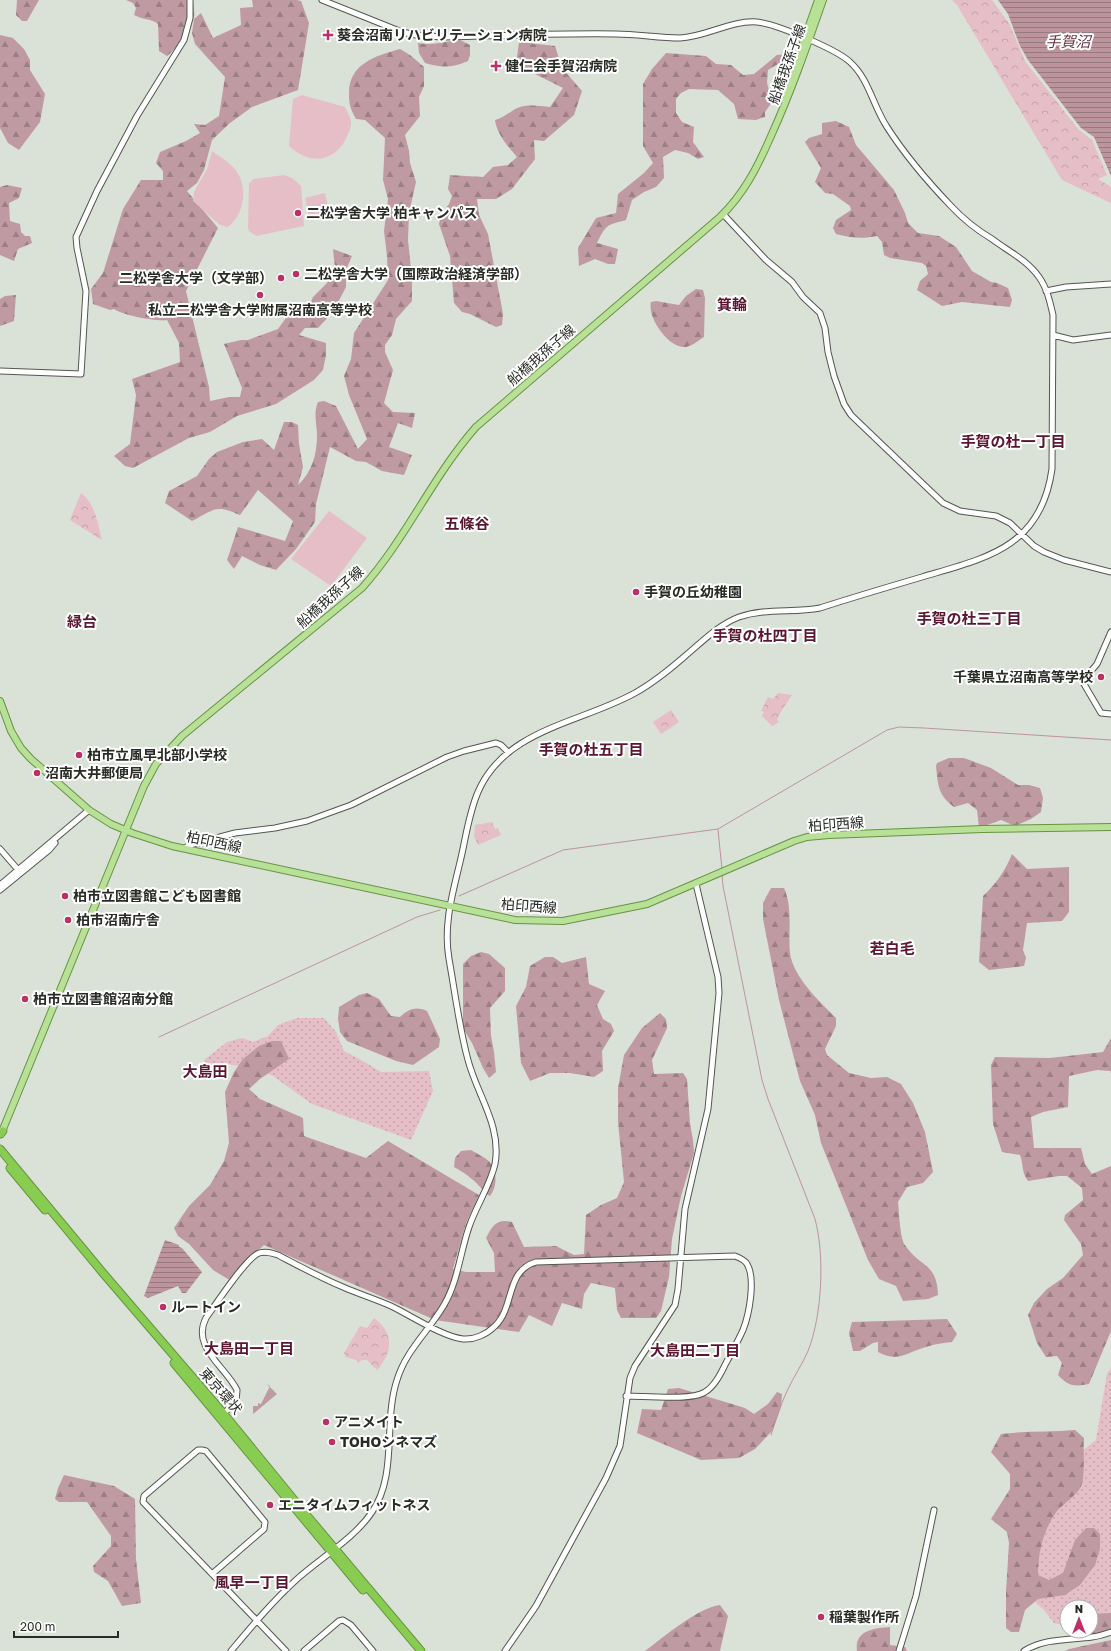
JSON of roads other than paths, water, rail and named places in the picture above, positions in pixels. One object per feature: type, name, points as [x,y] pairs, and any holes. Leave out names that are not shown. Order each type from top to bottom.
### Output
[{"type":"highway","name":"東京環状","points":[[0,1149],[222,1415],[415,1651]]},
{"type":"highway","name":"東京環状","points":[[1,1158],[222,1415]]},
{"type":"highway","name":"東京環状","points":[[332,1550],[421,1651]]},
{"type":"main road","name":"船橋我孫子線","points":[[807,39],[818,0]]},
{"type":"main road","name":"船橋我孫子線","points":[[1,1134],[86,925],[147,780],[156,764],[165,752],[186,732],[362,588],[377,570],[455,454],[476,427],[723,214],[736,200],[760,162],[823,0]]},
{"type":"main road","name":"柏印西線","points":[[0,701],[11,731],[21,748],[89,810],[126,831],[152,841],[515,920],[563,921],[647,904],[794,841],[815,836],[982,829],[1111,827]]},
{"type":"street","points":[[0,371],[81,374],[86,291],[76,248],[76,237],[97,191],[134,123],[184,40],[190,18],[190,0]]},
{"type":"street","points":[[232,1651],[256,1620],[278,1596],[361,1525],[379,1500],[386,1479],[393,1396],[397,1380],[410,1353],[443,1307],[450,1292],[470,1224],[494,1168],[496,1143],[493,1123],[472,1073],[465,1048],[447,947],[447,929],[450,906],[476,798],[486,777],[508,752],[538,734],[610,706],[638,692],[664,674],[714,631],[731,621],[762,611],[799,611],[827,606],[981,559],[1003,549],[1028,528],[1039,510],[1051,478],[1052,462],[1052,315],[1046,291],[1039,276],[1024,261],[965,219],[930,183],[886,126],[862,76],[852,63],[837,52],[768,24],[752,22],[735,25],[706,34],[679,38],[617,34],[442,37],[416,36],[402,32],[322,0]]},
{"type":"street","points":[[723,214],[766,260],[792,282],[803,297],[820,313],[825,328],[828,352],[834,376],[844,404],[851,415],[943,503],[960,510],[996,516],[1010,523],[1034,546],[1052,556],[1111,572]]},
{"type":"street","points":[[1046,291],[1072,286],[1111,284]]},
{"type":"street","points":[[1053,335],[1073,340],[1111,335]]},
{"type":"street","points":[[1111,632],[1097,664],[1086,677],[1084,684],[1101,712],[1111,714]]},
{"type":"street","points":[[184,848],[235,833],[289,826],[323,816],[351,805],[442,759],[464,751],[496,743],[501,745],[508,752]]},
{"type":"street","points":[[0,890],[89,810]]},
{"type":"street","points":[[0,849],[20,871]]},
{"type":"street","points":[[0,885],[20,871]]},
{"type":"street","points":[[505,1651],[536,1606],[606,1478],[620,1446],[626,1396],[630,1378],[635,1366],[675,1305],[678,1289],[685,1209],[708,1109],[719,993],[718,977],[696,884]]},
{"type":"street","points":[[222,1415],[236,1402],[237,1390],[204,1345],[201,1334],[203,1325],[206,1318],[237,1276],[252,1258],[258,1254],[268,1252],[278,1255],[342,1287],[377,1300],[454,1337],[463,1339],[479,1336],[490,1331],[497,1324],[503,1315],[516,1276],[524,1267],[536,1262],[735,1256],[744,1261],[748,1265],[750,1273],[751,1287],[748,1312],[743,1330],[717,1380],[706,1392],[692,1396],[626,1396]]},
{"type":"street","points":[[212,1574],[264,1529],[265,1522],[206,1451],[198,1450],[144,1496],[143,1501],[212,1574],[286,1651]]},
{"type":"street","points":[[899,1651],[916,1596],[934,1510]]},
{"type":"street","points":[[304,1651],[339,1621],[343,1620],[351,1625],[373,1651]]},
{"type":"street","points":[[1024,1651],[1032,1646],[1048,1642],[1094,1637],[1111,1632]]},
{"type":"water","name":"手賀沼","points":[[998,0],[1111,0],[1111,176],[1094,137],[1081,128],[1028,60],[1020,46],[1008,14]]},
{"type":"water","points":[[165,1240],[179,1245],[179,1247],[182,1248],[202,1272],[186,1293],[182,1293],[178,1286],[148,1298],[144,1296]]},
{"type":"waterway","points":[[459,896],[563,850],[718,829],[887,730],[899,727],[1111,740]]},
{"type":"waterway","points":[[718,830],[722,869]]},
{"type":"waterway","points":[[722,874],[723,886],[762,1080],[815,1219],[820,1250],[821,1268],[819,1304],[813,1337],[806,1356],[785,1394],[771,1435]]},
{"type":"waterway","points":[[159,1037],[417,917],[440,910]]},
{"type":"place","name":"葵会沼南リハビリテーション病院","points":[[328,35]]},
{"type":"place","name":"健仁会手賀沼病院","points":[[496,66]]},
{"type":"place","name":"二松学舍大学 柏キャンパス","points":[[298,213]]},
{"type":"place","name":"二松学舎大学（国際政治経済学部）","points":[[296,274]]},
{"type":"place","name":"二松学舎大学（文学部）","points":[[281,278]]},
{"type":"place","name":"私立二松学舎大学附属沼南高等学校","points":[[260,295]]},
{"type":"place","name":"手賀の丘幼稚園","points":[[636,592]]},
{"type":"place","name":"千葉県立沼南高等学校","points":[[1101,677]]},
{"type":"place","name":"柏市立風早北部小学校","points":[[79,755]]},
{"type":"place","name":"沼南大井郵便局","points":[[37,773]]},
{"type":"place","name":"柏市立図書館こども図書館","points":[[65,896]]},
{"type":"place","name":"柏市沼南庁舎","points":[[68,920]]},
{"type":"place","name":"柏市立図書館沼南分館","points":[[25,999]]},
{"type":"place","name":"ルートイン","points":[[163,1307]]},
{"type":"place","name":"アニメイト","points":[[326,1422]]},
{"type":"place","name":"TOHOシネマズ","points":[[332,1442]]},
{"type":"place","name":"エニタイムフィットネス","points":[[270,1505]]},
{"type":"place","name":"稲葉製作所","points":[[821,1617]]},
{"type":"district","name":"箕輪","points":[[732,305]]},
{"type":"district","name":"手賀の杜一丁目","points":[[1013,442]]},
{"type":"district","name":"五條谷","points":[[467,524]]},
{"type":"district","name":"手賀の杜三丁目","points":[[969,619]]},
{"type":"district","name":"緑台","points":[[82,622]]},
{"type":"district","name":"手賀の杜四丁目","points":[[765,636]]},
{"type":"district","name":"手賀の杜五丁目","points":[[591,750]]},
{"type":"district","name":"若白毛","points":[[892,949]]},
{"type":"district","name":"大島田","points":[[205,1072]]},
{"type":"district","name":"大島田一丁目","points":[[249,1349]]},
{"type":"district","name":"大島田二丁目","points":[[695,1351]]},
{"type":"district","name":"風早一丁目","points":[[252,1583]]}]
